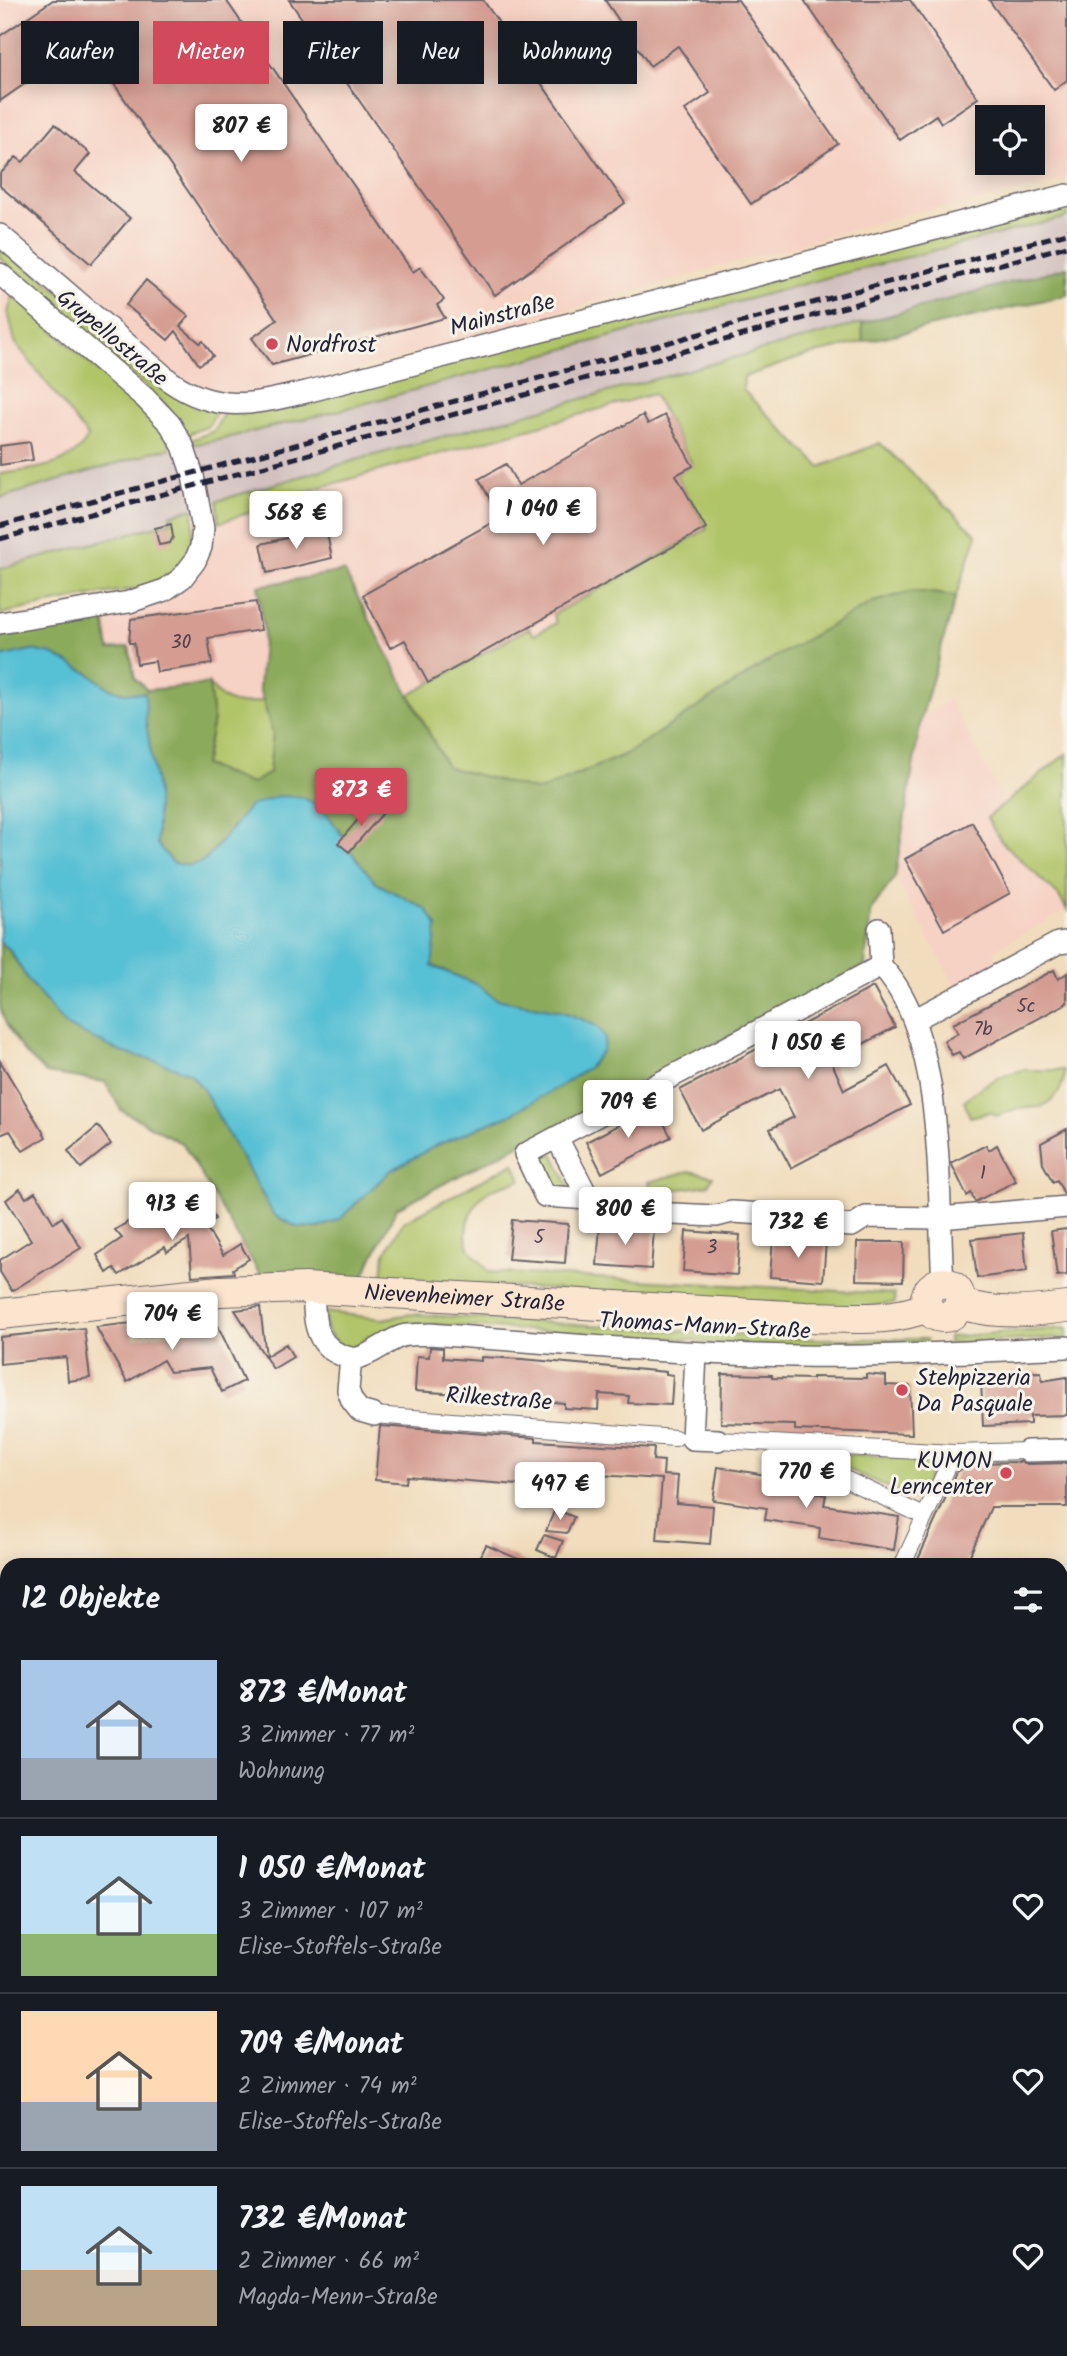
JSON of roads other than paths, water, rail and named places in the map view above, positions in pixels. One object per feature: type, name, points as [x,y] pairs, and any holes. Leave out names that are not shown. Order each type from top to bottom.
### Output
[{"type":"main road","name":"Nievenheimer Straße","points":[[0,1314],[220,1291],[314,1288],[805,1317],[886,1318],[907,1314],[943,1298],[986,1311],[1006,1313],[1067,1307]]},
{"type":"street","name":"Mainstraße","points":[[0,235],[171,382],[201,398],[244,405],[306,392],[1067,195]]},
{"type":"street","name":"Grupellostraße","points":[[0,274],[158,410],[170,424],[183,446],[200,506],[203,528],[198,555],[181,578],[165,590],[129,601],[0,623]]},
{"type":"street","points":[[880,929],[881,966],[890,975],[914,1020],[927,1065],[934,1108],[943,1298]]},
{"type":"street","points":[[914,1020],[1058,943],[1067,942]]},
{"type":"street","points":[[881,966],[525,1154],[545,1196],[604,1201],[630,1212],[716,1216],[732,1212],[779,1214],[800,1222],[852,1226],[866,1217],[940,1218],[1067,1207]]},
{"type":"street","points":[[557,1138],[589,1199]]},
{"type":"street","points":[[314,1288],[313,1307],[321,1340],[331,1350],[351,1358]]},
{"type":"street","name":"Thomas-Mann-Straße","points":[[351,1358],[365,1355],[402,1336],[430,1334],[696,1353],[884,1356],[1067,1347]]},
{"type":"street","points":[[684,1438],[696,1353]]},
{"type":"street","name":"Rilkestraße","points":[[351,1358],[349,1396],[360,1411],[374,1415],[684,1438],[954,1453],[1067,1450]]},
{"type":"street","name":"Rilkestraße","points":[[766,1442],[924,1516]]},
{"type":"street","points":[[906,1558],[954,1453]]},
{"type":"water","points":[[31,650],[52,654],[88,673],[109,688],[123,693],[145,693],[146,723],[157,791],[157,844],[173,863],[189,866],[205,861],[250,806],[277,796],[301,797],[321,806],[376,883],[426,909],[437,926],[432,966],[476,984],[496,999],[560,1011],[584,1020],[598,1027],[605,1037],[603,1050],[589,1067],[564,1084],[509,1115],[437,1145],[390,1171],[340,1219],[319,1228],[297,1227],[274,1215],[203,1089],[190,1073],[121,1052],[65,1025],[28,980],[10,950],[0,942],[0,657]]},
{"type":"railway","points":[[0,526],[1067,233]]},
{"type":"railway","points":[[0,539],[1067,246]]},
{"type":"place","name":"Nordfrost","points":[[272,344]]},
{"type":"place","name":"Stehpizzeria Da Pasquale","points":[[902,1390]]},
{"type":"place","name":"KUMON Lerncenter","points":[[1006,1473]]}]
